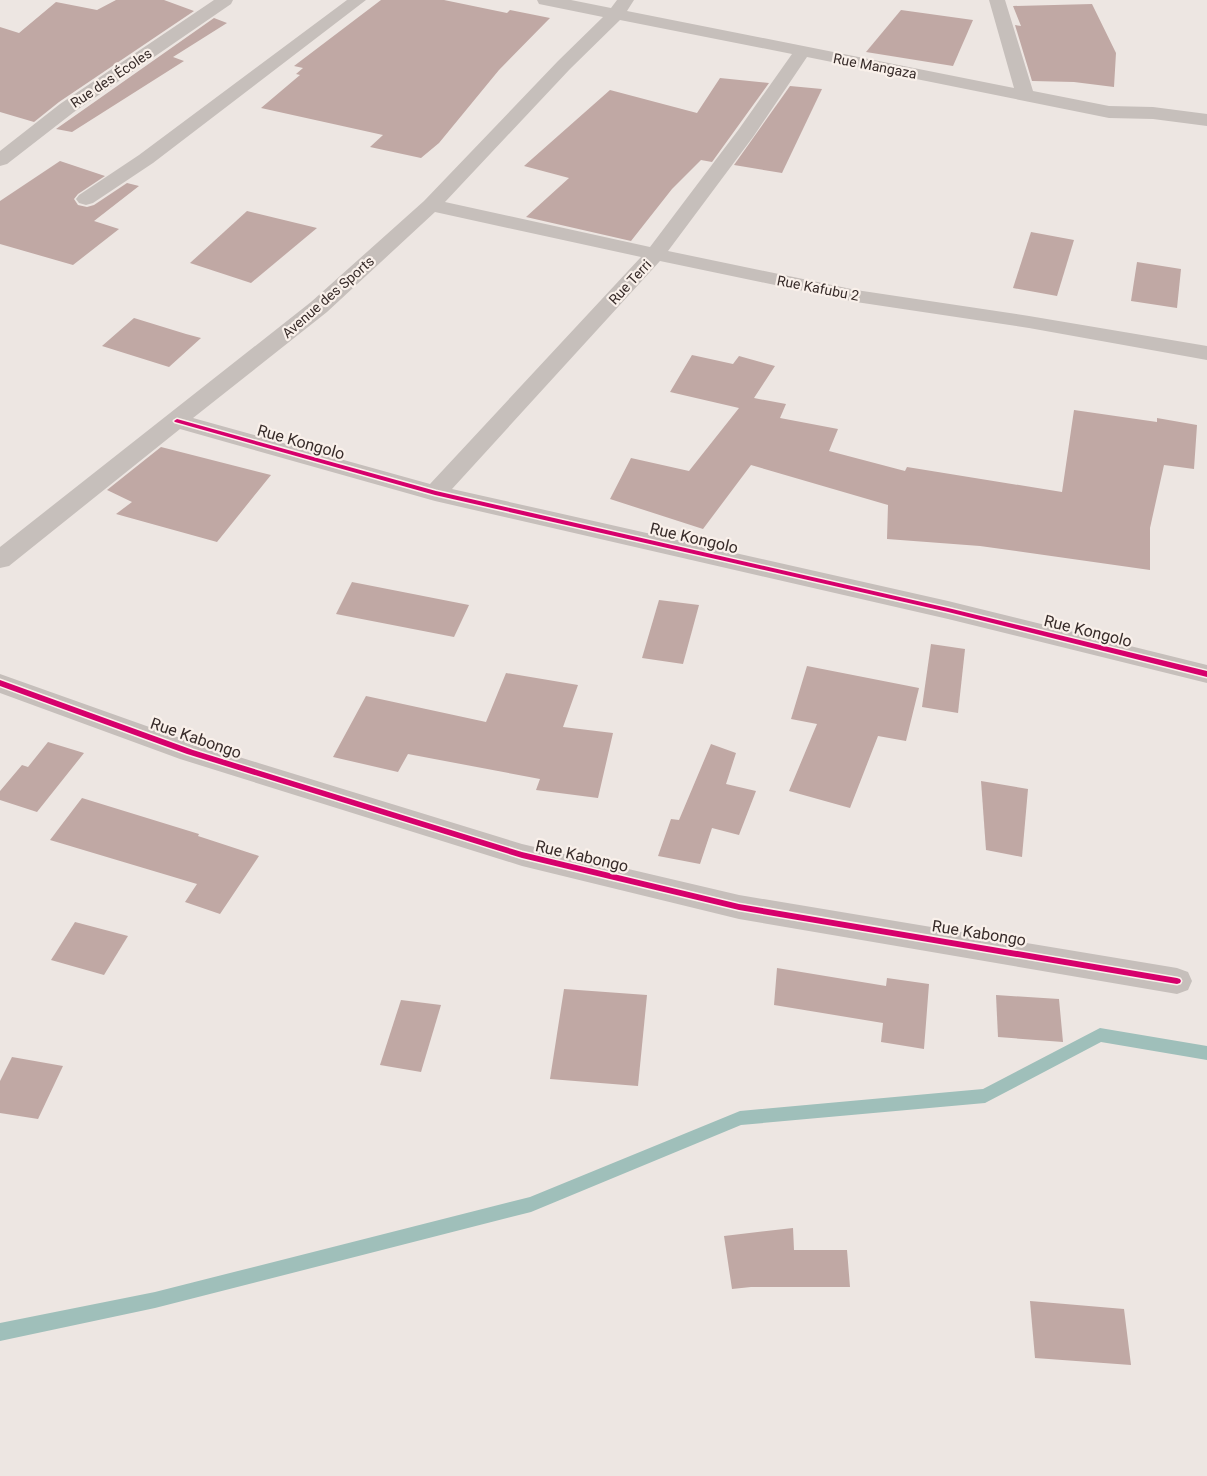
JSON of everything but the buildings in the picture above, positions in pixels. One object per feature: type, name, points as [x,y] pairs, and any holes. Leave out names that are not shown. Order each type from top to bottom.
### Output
[{"type":"street","name":"Rue des Écoles","points":[[0,160],[67,108],[225,0]]},
{"type":"street","points":[[86,199],[146,159],[358,0]]},
{"type":"street","name":"Rue Mangaza","points":[[545,0],[620,8],[802,52],[1109,112],[1154,113],[1207,120]]},
{"type":"street","points":[[997,0],[1024,94]]},
{"type":"street","name":"Avenue des Sports","points":[[0,560],[319,307],[431,205],[564,64],[620,8]]},
{"type":"street","name":"Rue Terri","points":[[435,493],[655,254],[746,132],[802,52]]},
{"type":"street","points":[[1109,112],[1207,136]]},
{"type":"street","name":"Rue Kafubu 2","points":[[431,205],[856,296],[1029,322],[1207,353]]},
{"type":"street","name":"Rue Kongolo","points":[[177,421],[435,493],[948,610],[1207,674]]},
{"type":"street","name":"Rue Kabongo","points":[[0,683],[190,752],[522,855],[739,907],[1177,982]]},
{"type":"waterway","points":[[0,1332],[155,1300],[531,1204],[740,1118],[985,1096],[1100,1035],[1207,1053]]},
{"type":"cycle path","points":[[177,421],[435,493],[948,610],[1207,674]]},
{"type":"cycle path","points":[[0,683],[190,752],[522,855],[739,907],[1177,981]]}]
